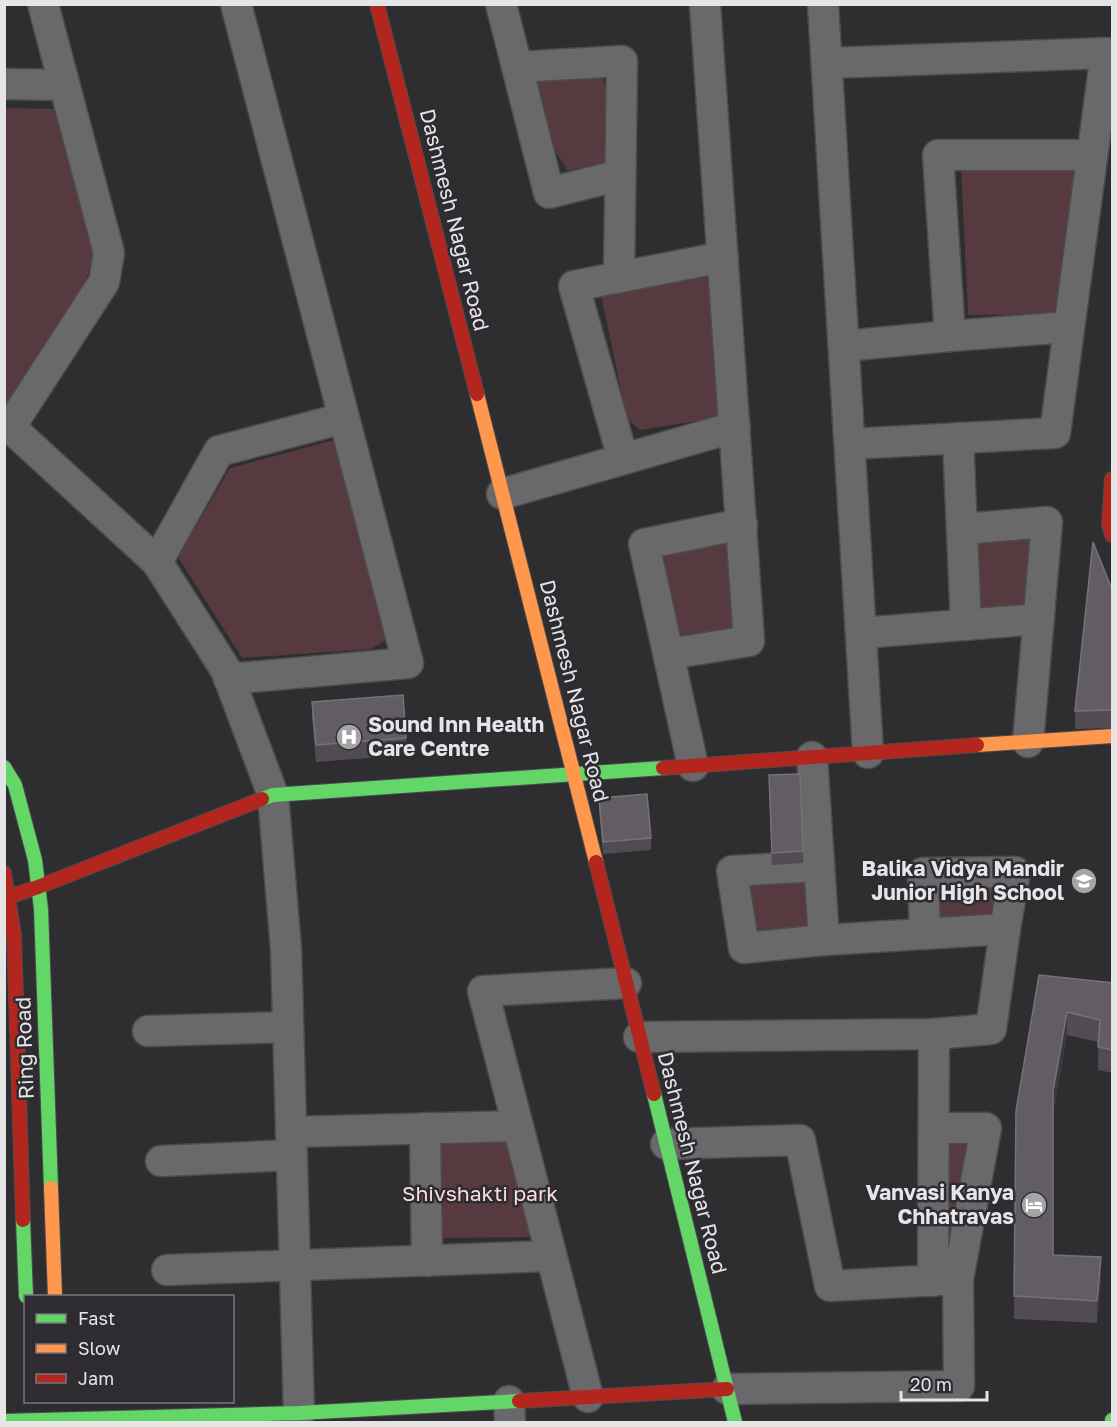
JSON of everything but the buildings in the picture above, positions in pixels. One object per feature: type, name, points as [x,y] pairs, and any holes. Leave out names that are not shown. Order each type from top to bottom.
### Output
[{"type":"street","points":[[43,4],[110,253],[104,282],[7,426],[157,562],[226,670],[273,795],[286,949],[299,1413]]},
{"type":"street","points":[[229,679],[408,663],[236,4]]},
{"type":"street","name":"Dashmesh Nagar Road","points":[[377,4],[574,774],[735,1422]]},
{"type":"street","points":[[501,4],[549,192],[620,175]]},
{"type":"street","points":[[669,654],[749,641],[705,4]]},
{"type":"street","points":[[824,4],[868,753]]},
{"type":"street","points":[[827,63],[1106,52],[1054,433],[850,444]]},
{"type":"street","points":[[517,67],[622,61],[619,277]]},
{"type":"street","points":[[4,84],[63,85]]},
{"type":"street","points":[[950,336],[938,156],[1092,154]]},
{"type":"street","points":[[623,459],[574,286],[723,257]]},
{"type":"street","points":[[844,346],[1069,327]]},
{"type":"street","points":[[157,562],[219,451],[344,418]]},
{"type":"street","points":[[502,494],[735,427]]},
{"type":"street","points":[[958,438],[966,625]]},
{"type":"street","points":[[1112,492],[1109,524],[1113,534]]},
{"type":"street","points":[[962,529],[1047,522],[1029,742]]},
{"type":"street","points":[[693,766],[644,544],[742,524]]},
{"type":"street","points":[[861,633],[1039,619]]},
{"type":"street","points":[[8,897],[273,795],[1113,736]]},
{"type":"street","points":[[812,757],[824,940]]},
{"type":"street","name":"Ring Road","points":[[4,767],[15,785],[35,860],[41,909],[55,1295]]},
{"type":"street","points":[[819,866],[732,871],[744,948],[824,940],[1005,929]]},
{"type":"street","points":[[639,1037],[934,1034],[991,1029],[1015,872],[922,873],[925,934]]},
{"type":"street","name":"Ring Road","points":[[4,873],[14,935],[14,1190],[26,1295]]},
{"type":"street","points":[[588,1397],[483,992],[626,983]]},
{"type":"street","points":[[148,1031],[288,1027]]},
{"type":"street","points":[[4,1421],[30,1418],[59,1421],[299,1413],[405,1415],[510,1412],[588,1397],[727,1389],[959,1386],[946,1280],[934,1128],[934,1034]]},
{"type":"street","points":[[161,1161],[425,1128],[517,1126]]},
{"type":"street","points":[[425,1128],[427,1261]]},
{"type":"street","points":[[934,1128],[986,1128],[946,1280]]},
{"type":"street","points":[[666,1144],[800,1140],[830,1286],[946,1280]]},
{"type":"street","points":[[167,1270],[551,1257]]},
{"type":"street","points":[[58,1403],[59,1421]]},
{"type":"green space","points":[[601,70],[611,112],[613,161],[568,171],[543,132],[536,78]]},
{"type":"green space","points":[[5,108],[56,109],[95,255],[80,296],[8,403],[5,401]]},
{"type":"green space","points":[[1062,156],[1078,172],[1054,314],[968,315],[961,166]]},
{"type":"green space","points":[[706,273],[713,275],[722,417],[640,430],[627,419],[601,295]]},
{"type":"green space","points":[[341,438],[389,638],[371,649],[242,658],[178,557],[230,468]]},
{"type":"green space","points":[[1033,532],[1030,610],[974,613],[971,548],[978,536]]},
{"type":"green space","points":[[735,535],[737,634],[676,644],[659,555]]},
{"type":"green space","points":[[813,877],[818,933],[751,936],[743,881]]},
{"type":"green space","points":[[999,882],[994,925],[935,929],[933,885]]},
{"type":"green space","name":"Shivshakti park","points":[[438,1138],[505,1138],[534,1237],[440,1238]]},
{"type":"green space","points":[[942,1142],[978,1146],[954,1271],[940,1271]]},
{"type":"traffic: fast","points":[[4,767],[15,785],[35,860],[41,909],[51,1188]]},
{"type":"traffic: fast","points":[[262,799],[273,795],[663,768]]},
{"type":"traffic: fast","points":[[654,1094],[735,1422]]},
{"type":"traffic: fast","points":[[23,1220],[26,1295]]},
{"type":"traffic: fast","points":[[4,1421],[299,1413],[519,1401]]},
{"type":"traffic: slow","points":[[477,394],[596,862]]},
{"type":"traffic: slow","points":[[977,745],[1112,736]]},
{"type":"traffic: slow","points":[[51,1188],[55,1295]]},
{"type":"traffic: jam","points":[[377,4],[477,394]]},
{"type":"traffic: jam","points":[[1112,479],[1109,524],[1112,535]]},
{"type":"traffic: jam","points":[[663,768],[977,745]]},
{"type":"traffic: jam","points":[[8,897],[262,799]]},
{"type":"traffic: jam","points":[[596,862],[654,1094]]},
{"type":"traffic: jam","points":[[4,873],[14,935],[23,1220]]},
{"type":"traffic: jam","points":[[519,1401],[727,1389]]},
{"type":"place","name":"Sound Inn Health Care Centre","points":[[349,737]]},
{"type":"place","name":"Balika Vidya Mandir Junior High School","points":[[1084,881]]},
{"type":"place","name":"Vanvasi Kanya Chhatravas","points":[[1034,1205]]}]
